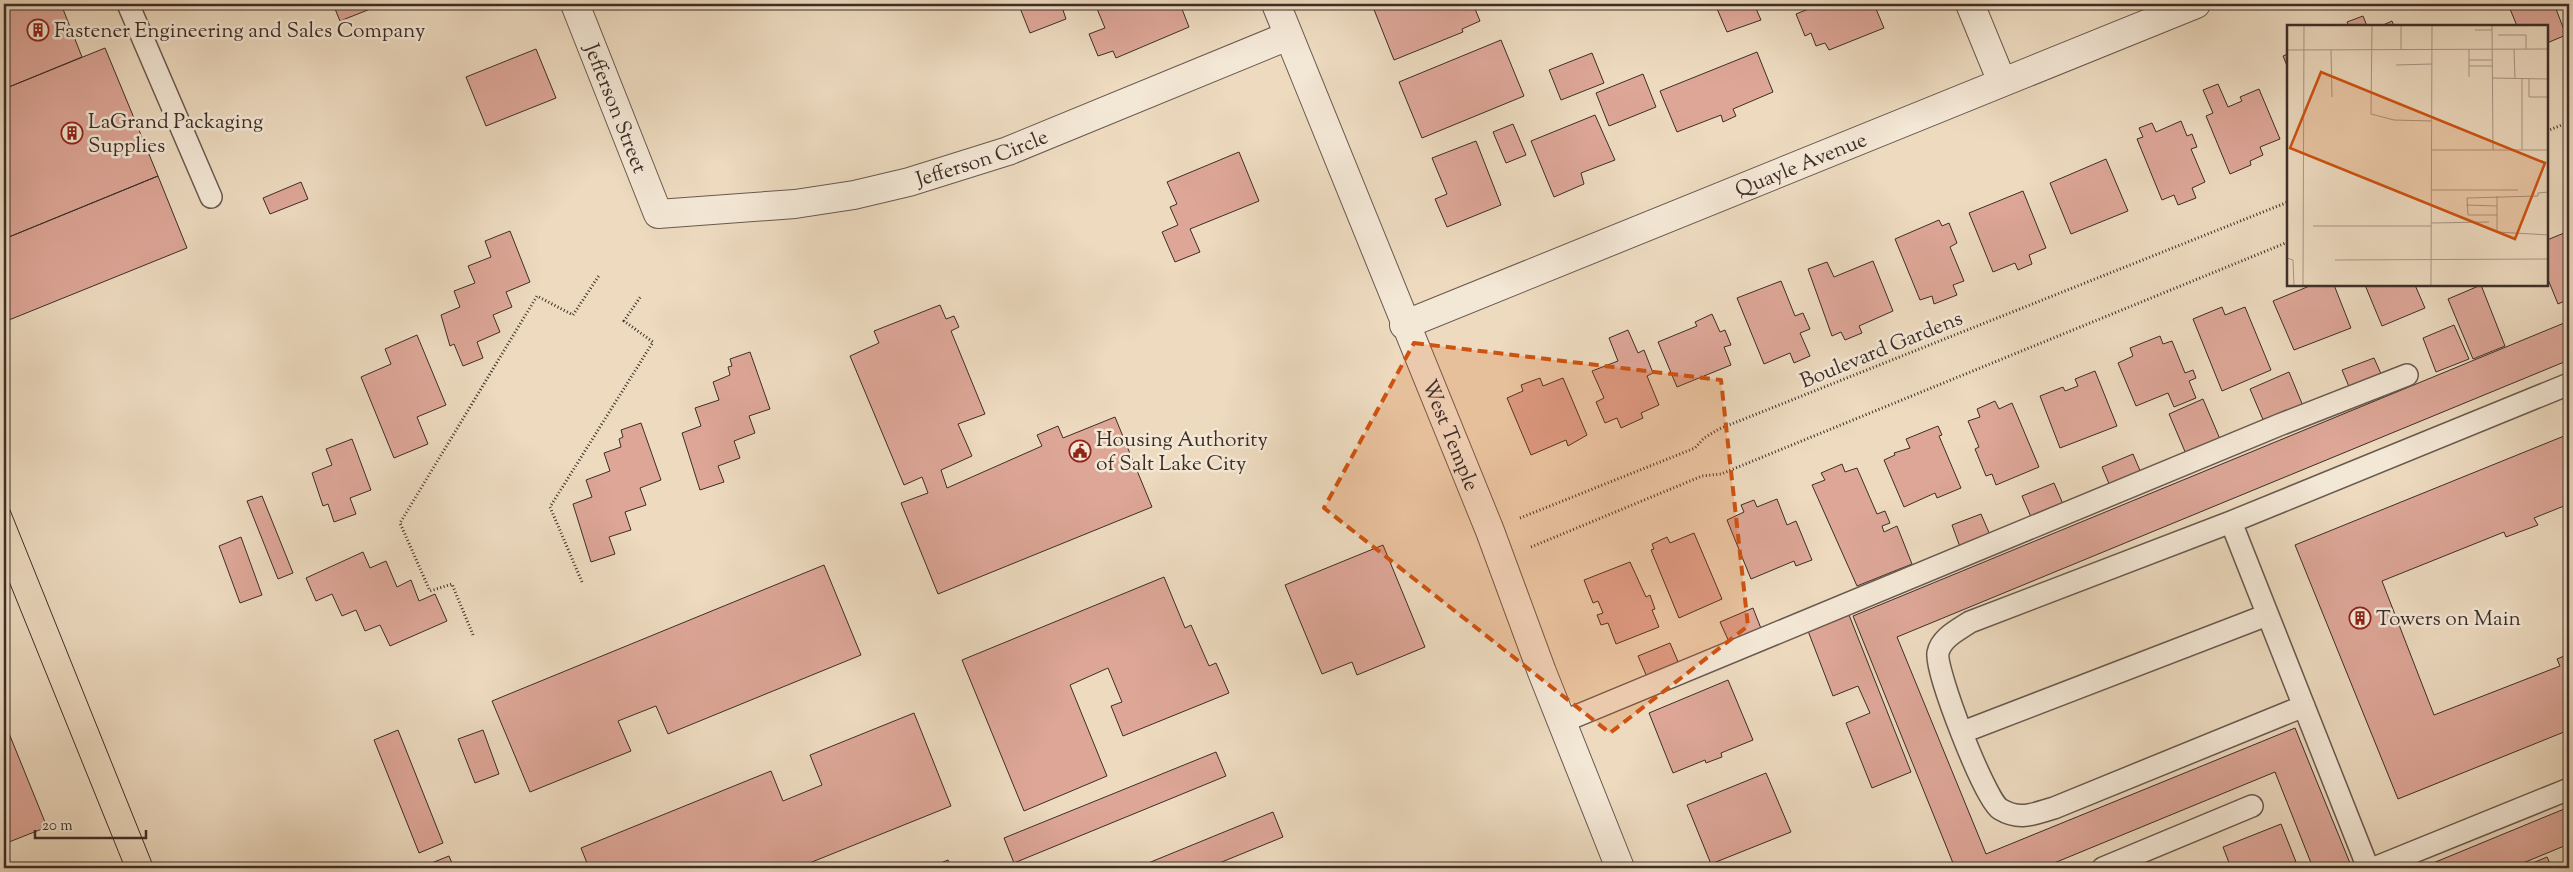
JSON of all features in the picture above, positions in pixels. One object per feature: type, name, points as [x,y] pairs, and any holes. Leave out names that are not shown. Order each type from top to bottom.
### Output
[{"type":"street","name":"Jefferson Street","points":[[574,4],[658,214]]},
{"type":"street","name":"West Temple","points":[[1276,4],[1404,325],[1490,531],[1562,722],[1620,868]]},
{"type":"street","points":[[1970,4],[2002,82]]},
{"type":"street","name":"Quayle Avenue","points":[[1404,325],[2196,4]]},
{"type":"street","name":"Jefferson Circle","points":[[658,214],[795,204],[854,195],[909,182],[1008,151],[1288,36]]},
{"type":"lane","points":[[128,4],[211,197]]},
{"type":"lane","points":[[1562,722],[2279,425],[2407,375]]},
{"type":"lane","points":[[2304,706],[2054,808],[2019,818],[1998,808],[1985,789],[1940,674],[1938,652],[1949,636],[1970,622],[2231,522],[2569,384]]},
{"type":"lane","points":[[2231,522],[2368,868]]},
{"type":"lane","points":[[1962,732],[2267,615]]},
{"type":"lane","points":[[2374,868],[2569,789]]},
{"type":"lane","points":[[2103,868],[2252,806]]},
{"type":"path","points":[[2548,131],[2569,122]]},
{"type":"path","name":"Boulevard Gardens","points":[[1490,531],[1695,448],[1704,438],[1720,429],[2287,202]]},
{"type":"path","points":[[1500,560],[1702,476],[1721,474],[2287,242]]},
{"type":"path","points":[[473,635],[452,584],[430,591],[400,523],[537,296],[572,315],[600,274]]},
{"type":"path","points":[[582,582],[550,507],[653,342],[624,321],[641,296]]},
{"type":"highlighted area","points":[[1414,343],[1721,380],[1748,626],[1610,733],[1324,508]]},
{"type":"building","name":"Fastener Engineering and Sales Company","points":[[4,4],[61,4],[82,57],[4,89]]},
{"type":"building","points":[[333,4],[383,4],[340,21]]},
{"type":"building","points":[[1031,4],[1061,4],[1066,19],[1030,33],[1020,8]]},
{"type":"building","points":[[1095,4],[1180,4],[1189,27],[1116,58],[1113,51],[1098,56],[1089,34],[1105,28]]},
{"type":"building","points":[[1381,4],[1473,4],[1480,21],[1462,29],[1463,32],[1394,60],[1373,7]]},
{"type":"building","points":[[1715,4],[1754,4],[1761,20],[1727,32]]},
{"type":"building","points":[[1821,4],[1874,4],[1884,28],[1829,50],[1825,43],[1816,46],[1811,33],[1805,36],[1796,14]]},
{"type":"building","points":[[2508,4],[2561,4],[2562,6],[2556,9],[2566,35],[2548,43],[2548,25],[2517,25]]},
{"type":"building","points":[[2363,16],[2367,25],[2348,25],[2347,22]]},
{"type":"building","points":[[2392,21],[2394,25],[2383,25]]},
{"type":"building","points":[[1501,40],[1524,96],[1422,138],[1399,82]]},
{"type":"building","name":"LaGrand Packaging Supplies","points":[[105,48],[158,176],[4,239],[4,89]]},
{"type":"building","points":[[536,49],[556,98],[486,126],[466,77]]},
{"type":"building","points":[[1757,52],[1773,92],[1733,109],[1736,116],[1723,122],[1721,115],[1677,132],[1660,91]]},
{"type":"building","points":[[1592,53],[1604,83],[1561,100],[1549,70]]},
{"type":"building","points":[[2287,54],[2287,66],[2283,56]]},
{"type":"building","points":[[1643,74],[1656,107],[1609,126],[1596,93]]},
{"type":"building","points":[[2218,84],[2228,107],[2242,101],[2240,97],[2259,89],[2280,139],[2260,147],[2263,155],[2250,161],[2251,165],[2230,174],[2206,116],[2213,113],[2203,90]]},
{"type":"building","points":[[1595,115],[1615,160],[1581,173],[1584,184],[1554,197],[1531,141]]},
{"type":"building","points":[[2181,121],[2187,136],[2192,134],[2197,147],[2191,149],[2205,182],[2192,188],[2196,198],[2178,205],[2174,195],[2162,200],[2137,139],[2143,137],[2139,128],[2152,123],[2156,132]]},
{"type":"building","points":[[1513,124],[1526,155],[1506,163],[1493,132]]},
{"type":"building","points":[[1476,141],[1501,205],[1447,227],[1435,199],[1447,194],[1432,158]]},
{"type":"building","points":[[1239,152],[1259,201],[1190,229],[1200,252],[1175,262],[1162,232],[1178,225],[1170,207],[1177,204],[1167,182]]},
{"type":"building","points":[[2106,159],[2128,211],[2071,234],[2050,183]]},
{"type":"building","points":[[158,176],[187,248],[4,322],[4,239]]},
{"type":"building","points":[[301,182],[308,199],[270,214],[263,198]]},
{"type":"building","points":[[2023,191],[2046,248],[2029,255],[2032,264],[2018,270],[2015,263],[1993,272],[1969,213]]},
{"type":"building","points":[[1939,220],[1942,226],[1949,223],[1957,243],[1950,247],[1964,281],[1953,285],[1957,295],[1934,304],[1932,296],[1920,300],[1895,239]]},
{"type":"building","points":[[510,231],[530,282],[506,292],[512,307],[493,315],[500,332],[477,342],[483,358],[463,366],[454,344],[450,346],[441,315],[460,307],[454,291],[475,283],[468,266],[491,257],[485,241]]},
{"type":"building","points":[[2569,231],[2569,299],[2558,304],[2548,279],[2548,240]]},
{"type":"building","points":[[1873,261],[1893,311],[1859,326],[1862,333],[1845,340],[1841,332],[1832,336],[1808,269],[1827,262],[1834,277]]},
{"type":"building","points":[[1781,281],[1795,316],[1803,313],[1810,329],[1800,333],[1810,356],[1794,363],[1790,353],[1764,364],[1737,298]]},
{"type":"building","points":[[2310,286],[2334,286],[2351,328],[2294,350],[2273,301]]},
{"type":"building","points":[[2365,286],[2415,286],[2425,308],[2382,326]]},
{"type":"building","points":[[2481,286],[2505,346],[2473,359],[2448,299]]},
{"type":"building","name":"Housing Authority of Salt Lake City","points":[[940,305],[946,319],[954,316],[959,327],[951,331],[985,414],[958,424],[972,456],[941,470],[947,488],[1042,446],[1037,435],[1058,426],[1063,438],[1115,417],[1152,507],[938,594],[901,503],[928,493],[922,477],[904,485],[850,356],[879,343],[874,331]]},
{"type":"building","points":[[2222,307],[2225,315],[2245,307],[2271,370],[2222,391],[2193,319]]},
{"type":"building","points":[[1712,314],[1720,332],[1725,330],[1731,345],[1724,347],[1731,365],[1677,387],[1658,342],[1697,326],[1695,322]]},
{"type":"building","points":[[2569,321],[2569,360],[1897,637],[1986,854],[2295,728],[2352,868],[2313,868],[2275,772],[2042,868],[1955,868],[1853,616]]},
{"type":"building","points":[[2454,325],[2469,359],[2436,372],[2423,338]]},
{"type":"building","points":[[1628,330],[1638,353],[1644,350],[1653,373],[1647,376],[1659,405],[1641,413],[1643,418],[1621,428],[1617,418],[1605,423],[1596,402],[1604,398],[1592,371],[1618,361],[1609,338]]},
{"type":"building","points":[[417,335],[446,405],[417,417],[428,444],[394,458],[361,377],[391,364],[385,349]]},
{"type":"building","points":[[2160,336],[2163,344],[2172,341],[2185,373],[2193,370],[2196,378],[2189,381],[2196,398],[2174,407],[2168,393],[2136,406],[2118,363],[2133,356],[2130,348]]},
{"type":"building","points":[[750,352],[770,409],[749,416],[755,433],[734,441],[740,458],[718,466],[724,482],[700,490],[682,433],[701,426],[695,408],[719,400],[713,382],[730,375],[728,367],[732,366],[730,359]]},
{"type":"building","points":[[2374,358],[2382,376],[2350,389],[2342,370]]},
{"type":"building","points":[[2095,371],[2117,426],[2060,448],[2040,396],[2063,387],[2065,391],[2078,386],[2075,379]]},
{"type":"building","points":[[2289,372],[2303,406],[2264,422],[2250,389]]},
{"type":"building","points":[[1540,378],[1543,386],[1563,378],[1587,435],[1568,446],[1566,440],[1531,455],[1507,398],[1523,391],[1521,385]]},
{"type":"building","points":[[2203,399],[2220,439],[2186,454],[2169,414]]},
{"type":"building","points":[[1995,401],[1999,409],[2012,403],[2039,467],[1996,485],[1992,474],[1986,476],[1975,449],[1979,447],[1968,421],[1980,417],[1977,409]]},
{"type":"building","points":[[641,423],[661,480],[640,488],[646,505],[625,512],[631,530],[609,537],[615,554],[591,562],[573,504],[592,497],[586,480],[610,471],[604,453],[621,447],[619,439],[623,437],[621,430]]},
{"type":"building","points":[[1938,426],[1942,435],[1939,436],[1961,488],[1937,498],[1935,493],[1904,507],[1884,460],[1895,455],[1894,453],[1910,448],[1906,439]]},
{"type":"building","name":"Towers on Main","points":[[2569,434],[2569,504],[2534,518],[2538,525],[2506,537],[2504,532],[2382,581],[2434,715],[2560,666],[2557,659],[2569,654],[2569,730],[2398,799],[2295,545]]},
{"type":"building","points":[[352,439],[371,490],[350,498],[356,514],[334,522],[328,504],[323,506],[312,473],[332,465],[326,449]]},
{"type":"building","points":[[2133,454],[2141,473],[2110,486],[2102,467]]},
{"type":"building","points":[[1842,464],[1845,472],[1857,468],[1877,514],[1885,511],[1890,523],[1882,526],[1884,532],[1897,526],[1912,564],[1857,586],[1812,485],[1825,480],[1821,473]]},
{"type":"building","points":[[2054,483],[2063,504],[2031,517],[2022,496]]},
{"type":"building","points":[[262,496],[293,573],[278,579],[247,501]]},
{"type":"building","points":[[1777,499],[1787,525],[1796,521],[1812,560],[1796,566],[1794,561],[1751,579],[1727,520],[1744,512],[1741,505],[1754,500],[1757,507]]},
{"type":"building","points":[[1981,514],[1990,535],[1960,547],[1952,525]]},
{"type":"building","points":[[1694,533],[1722,599],[1679,618],[1651,550],[1654,549],[1652,544],[1667,537],[1670,543]]},
{"type":"building","points":[[241,537],[262,595],[240,603],[219,546]]},
{"type":"building","points":[[1383,545],[1425,647],[1357,675],[1352,662],[1322,674],[1285,585]]},
{"type":"building","points":[[363,552],[370,568],[386,561],[397,587],[411,580],[419,601],[435,594],[447,621],[390,646],[380,625],[365,631],[356,610],[342,616],[332,594],[316,601],[306,578]]},
{"type":"building","points":[[1630,562],[1646,597],[1650,595],[1655,609],[1652,610],[1659,627],[1616,644],[1608,623],[1601,625],[1597,615],[1603,613],[1598,601],[1593,603],[1584,580]]},
{"type":"building","points":[[824,565],[861,655],[668,734],[656,706],[618,721],[631,751],[530,792],[492,701]]},
{"type":"building","points":[[1164,577],[1185,628],[1191,625],[1209,666],[1216,663],[1229,693],[1123,736],[1111,706],[1122,702],[1108,668],[1070,685],[1107,776],[1024,811],[962,660]]},
{"type":"building","points":[[1753,608],[1762,631],[1730,644],[1720,622]]},
{"type":"building","points":[[1849,615],[1911,772],[1872,788],[1846,723],[1870,713],[1858,686],[1833,696],[1808,631]]},
{"type":"building","points":[[1670,643],[1679,664],[1647,677],[1638,656]]},
{"type":"building","points":[[1728,680],[1753,740],[1721,753],[1722,757],[1706,763],[1705,760],[1673,773],[1649,713]]},
{"type":"building","points":[[914,713],[951,806],[797,868],[589,868],[581,848],[771,771],[783,801],[822,785],[810,755]]},
{"type":"building","points":[[4,721],[47,827],[4,844]]},
{"type":"building","points":[[398,730],[443,843],[419,853],[374,740]]},
{"type":"building","points":[[483,730],[499,774],[475,783],[458,739]]},
{"type":"building","points":[[1216,752],[1226,776],[1014,863],[1004,838]]},
{"type":"building","points":[[1766,773],[1791,832],[1711,864],[1687,805]]},
{"type":"building","points":[[2569,807],[2569,844],[2511,868],[2421,868]]},
{"type":"building","points":[[1273,812],[1283,837],[1207,868],[1136,868]]},
{"type":"building","points":[[2281,824],[2296,862],[2282,868],[2231,868],[2223,847]]},
{"type":"building","points":[[449,856],[454,868],[425,868],[424,866]]},
{"type":"building","points":[[2547,857],[2552,868],[2530,868],[2528,865]]},
{"type":"building","points":[[948,860],[952,868],[928,868]]},
{"type":"tram line","points":[[4,495],[154,868]]},
{"type":"tram line","points":[[4,569],[125,868]]},
{"type":"place","name":"Fastener Engineering and Sales Company","points":[[38,30]]},
{"type":"place","name":"LaGrand Packaging Supplies","points":[[72,133]]},
{"type":"place","name":"Housing Authority of Salt Lake City","points":[[1080,451]]},
{"type":"place","name":"Towers on Main","points":[[2360,618]]}]
